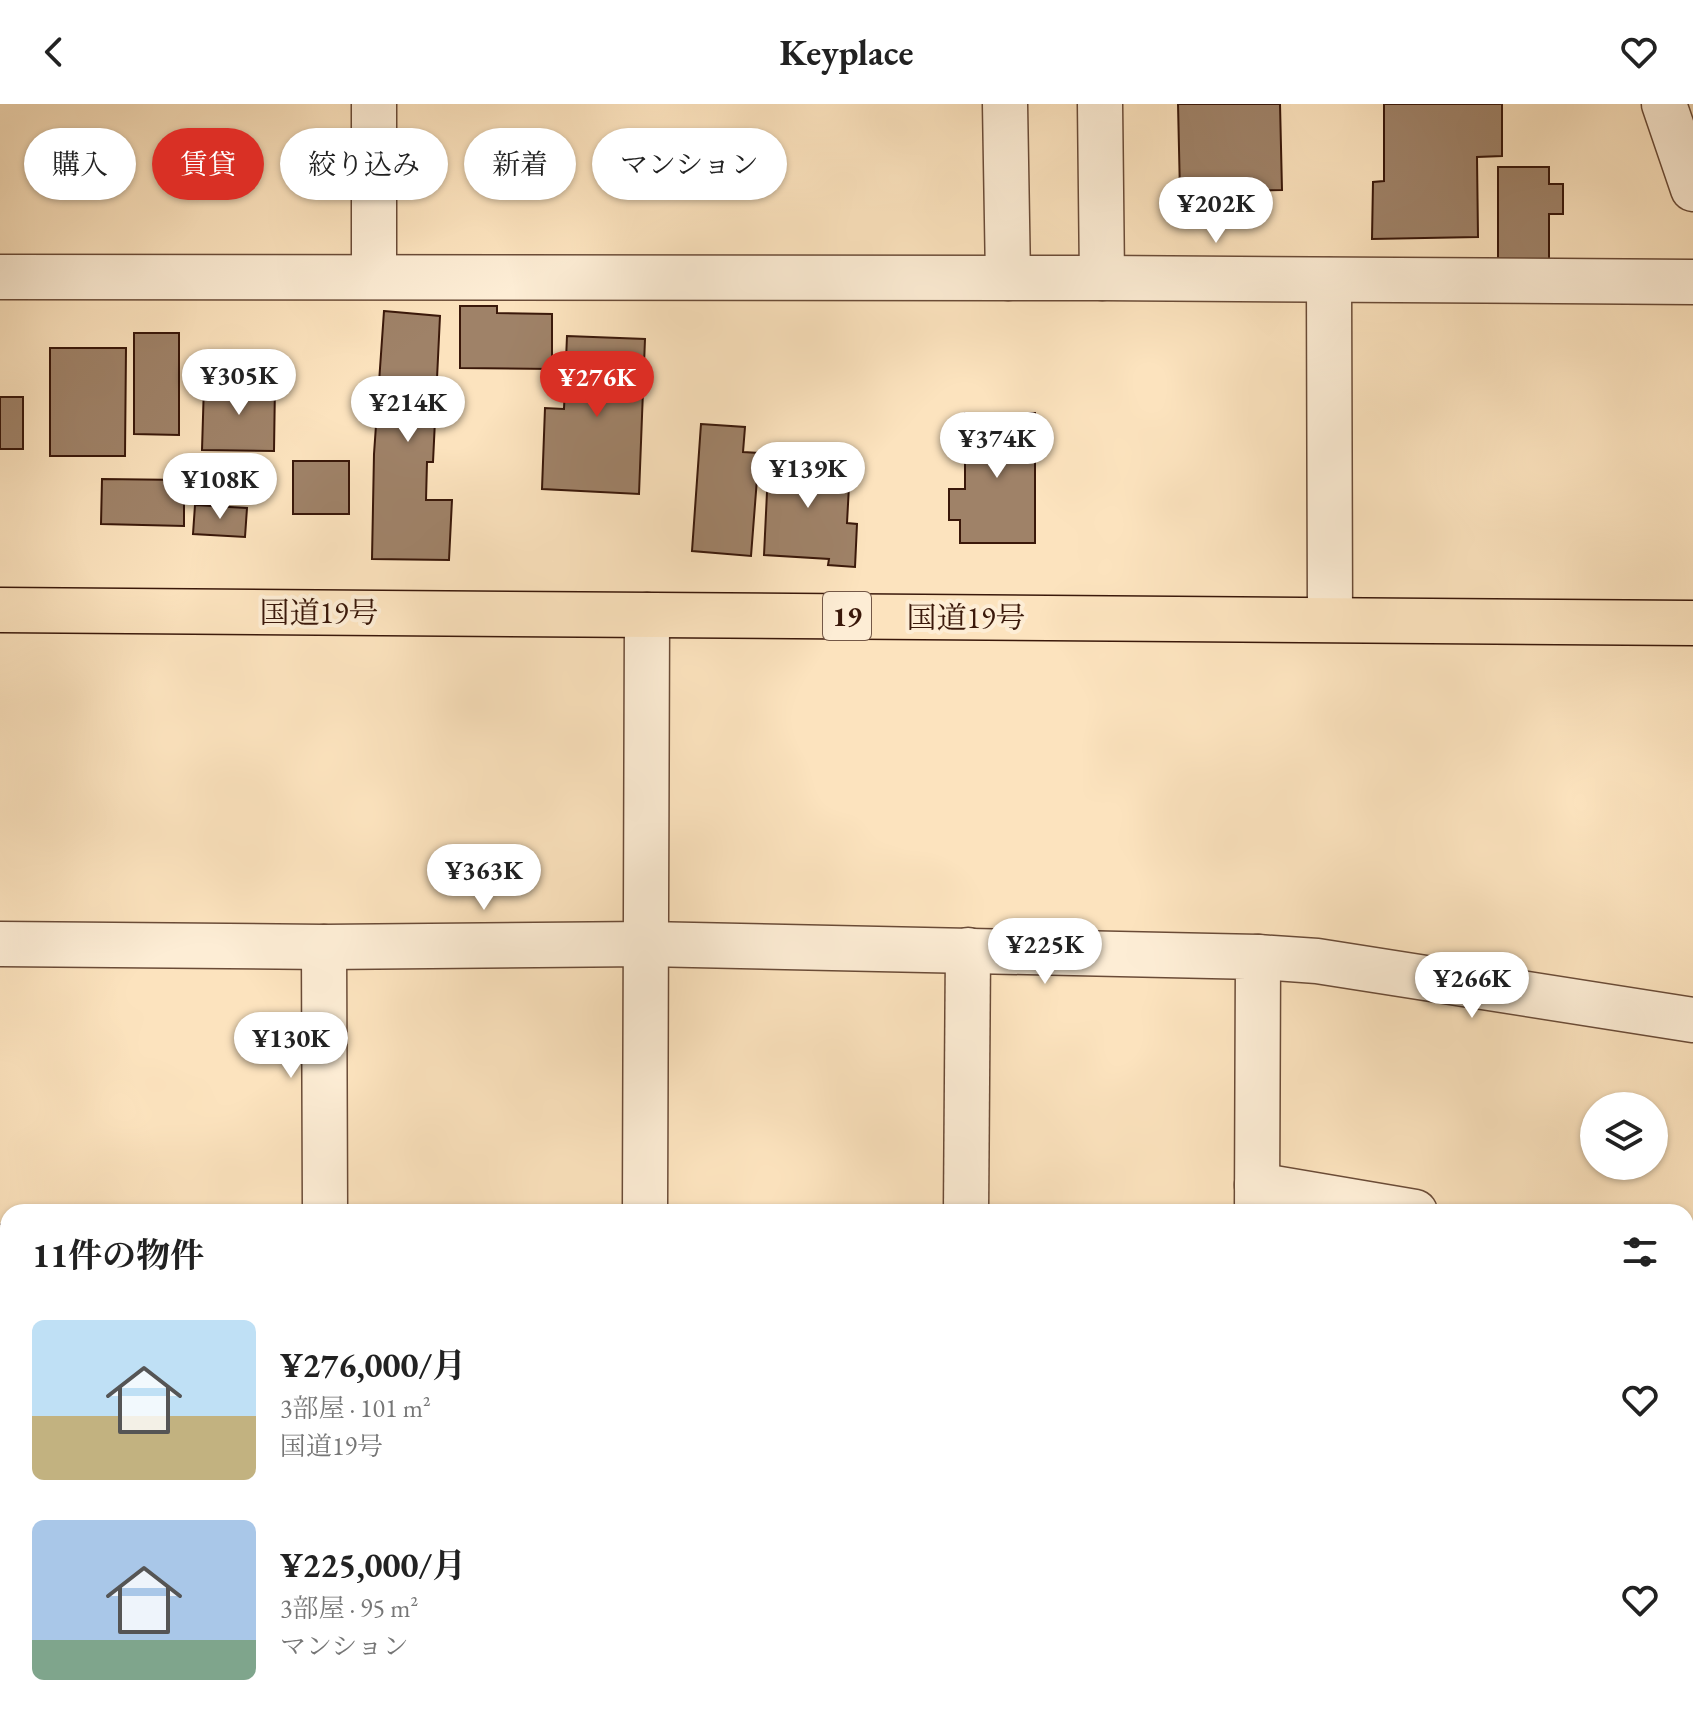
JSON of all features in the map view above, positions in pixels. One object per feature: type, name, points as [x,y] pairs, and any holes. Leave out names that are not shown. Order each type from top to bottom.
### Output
[{"type":"highway","name":"国道19号","points":[[0,610],[1693,623]]},
{"type":"street","points":[[374,104],[374,276]]},
{"type":"street","points":[[1005,104],[1008,278]]},
{"type":"street","points":[[1100,104],[1102,278]]},
{"type":"street","points":[[1664,104],[1693,189]]},
{"type":"street","points":[[0,277],[1693,282]]},
{"type":"street","points":[[1329,280],[1330,619]]},
{"type":"street","points":[[645,1204],[647,615]]},
{"type":"street","points":[[0,944],[324,947],[646,944],[1258,957],[1317,961],[1693,1020]]},
{"type":"street","points":[[324,947],[325,1204]]},
{"type":"street","points":[[966,1204],[968,950]]},
{"type":"street","points":[[1258,957],[1257,1199],[1318,1204]]},
{"type":"building","points":[[1178,104],[1280,104],[1282,190],[1180,193]]},
{"type":"building","points":[[1384,104],[1502,104],[1502,156],[1477,157],[1478,237],[1372,239],[1373,182],[1384,181]]},
{"type":"building","points":[[1498,167],[1549,167],[1549,184],[1563,184],[1563,214],[1549,214],[1549,261],[1498,262]]},
{"type":"building","points":[[460,306],[497,306],[497,313],[552,314],[552,369],[460,368]]},
{"type":"building","points":[[384,311],[440,316],[433,462],[427,462],[426,500],[452,500],[449,560],[372,559],[374,454]]},
{"type":"building","points":[[134,333],[179,333],[179,435],[134,434]]},
{"type":"building","points":[[567,336],[645,339],[639,494],[542,489],[545,408],[564,409]]},
{"type":"building","points":[[50,348],[126,348],[125,456],[50,456]]},
{"type":"building","points":[[204,384],[275,384],[274,451],[202,450]]},
{"type":"building","points":[[0,397],[23,397],[23,449],[0,449]]},
{"type":"building","points":[[965,413],[1035,413],[1035,543],[960,543],[960,520],[949,520],[949,489],[965,489]]},
{"type":"building","points":[[701,424],[745,427],[743,452],[759,453],[751,556],[692,551]]},
{"type":"building","points":[[769,450],[807,452],[806,465],[850,467],[847,523],[857,524],[855,567],[828,565],[829,559],[764,555]]},
{"type":"building","points":[[293,461],[349,461],[349,514],[293,514]]},
{"type":"building","points":[[102,479],[184,480],[184,526],[101,524]]},
{"type":"building","points":[[195,505],[247,508],[245,537],[193,534]]}]
